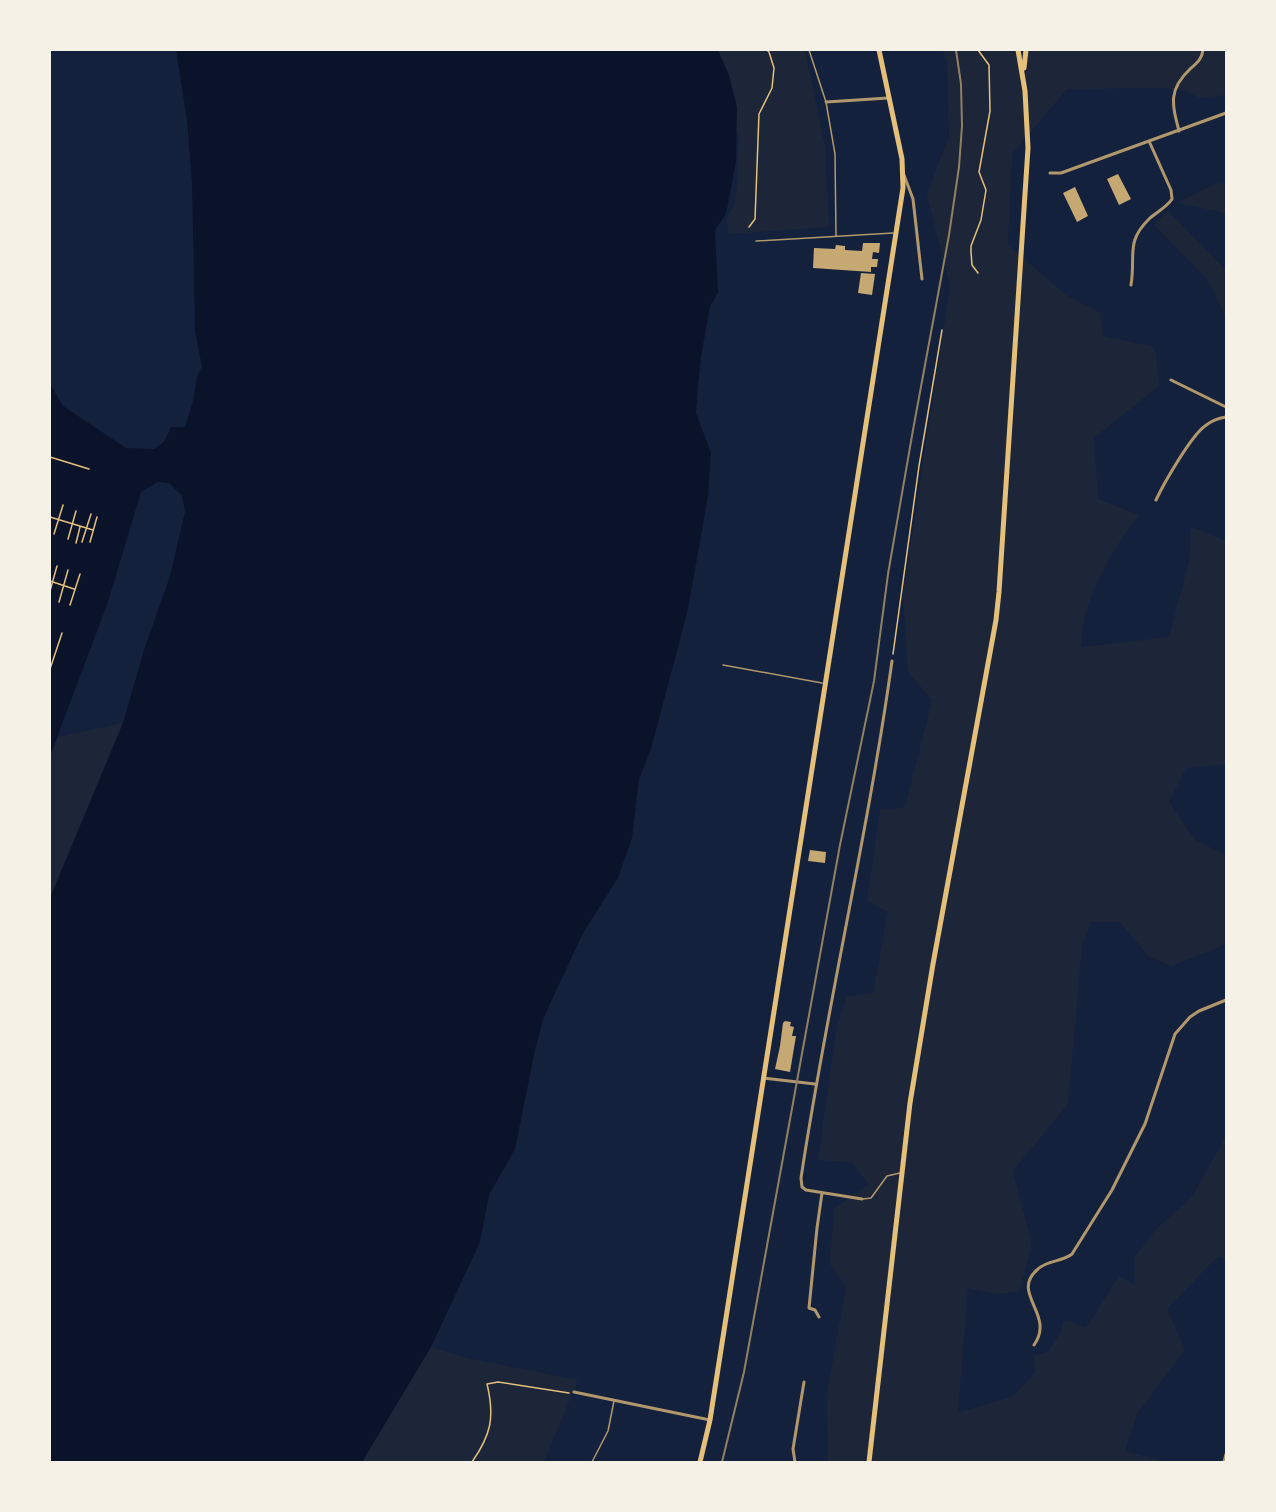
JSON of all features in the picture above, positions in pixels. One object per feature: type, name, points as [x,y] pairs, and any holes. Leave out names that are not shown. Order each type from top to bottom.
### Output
[{"type":"main road","points":[[700,1462],[710,1420],[897,233],[904,173],[879,50]]},
{"type":"main road","points":[[869,1462],[910,1104],[933,964],[996,621],[1028,148],[1023,81],[1018,50]]},
{"type":"main road","points":[[1023,81],[1026,50]]},
{"type":"street","points":[[1179,131],[1173,95],[1178,82],[1202,58],[1203,50]]},
{"type":"street","points":[[826,102],[890,98]]},
{"type":"street","points":[[1050,172],[1061,173],[1227,113]]},
{"type":"street","points":[[1131,285],[1132,244],[1135,237],[1152,216],[1172,199],[1171,190],[1149,141]]},
{"type":"street","points":[[904,173],[913,199],[922,279]]},
{"type":"street","points":[[1171,380],[1227,407]]},
{"type":"street","points":[[1156,500],[1163,485],[1200,431],[1215,420],[1227,417]]},
{"type":"street","points":[[862,1199],[806,1190],[801,1182],[815,1084],[882,737],[892,661]]},
{"type":"street","points":[[1034,1345],[1040,1338],[1041,1323],[1028,1292],[1030,1278],[1043,1265],[1072,1254],[1108,1198],[1145,1124],[1175,1034],[1190,1017],[1199,1011],[1227,1000]]},
{"type":"street","points":[[763,1078],[815,1084]]},
{"type":"street","points":[[819,1317],[815,1310],[809,1308],[821,1193]]},
{"type":"street","points":[[795,1462],[793,1449],[804,1382]]},
{"type":"street","points":[[574,1392],[710,1420]]},
{"type":"street","points":[[1224,1462],[1227,1454]]},
{"type":"lane","points":[[809,50],[826,102],[835,154],[836,236]]},
{"type":"lane","points":[[756,241],[897,233]]},
{"type":"lane","points":[[723,665],[826,684]]},
{"type":"lane","points":[[862,1199],[871,1198],[887,1176],[903,1173]]},
{"type":"lane","points":[[592,1462],[608,1431],[614,1400]]},
{"type":"path","points":[[749,227],[755,219],[759,114],[772,88],[774,68],[767,50]]},
{"type":"path","points":[[978,50],[989,65],[990,111],[980,172],[986,190],[981,220],[970,252],[972,265],[978,273]]},
{"type":"path","points":[[892,661],[919,466],[942,330]]},
{"type":"path","points":[[50,457],[89,469]]},
{"type":"path","points":[[54,534],[63,505]]},
{"type":"path","points":[[69,539],[76,511]]},
{"type":"path","points":[[82,542],[91,514]]},
{"type":"path","points":[[50,517],[93,530]]},
{"type":"path","points":[[90,543],[97,517]]},
{"type":"path","points":[[76,543],[80,526]]},
{"type":"path","points":[[50,591],[57,566]]},
{"type":"path","points":[[59,602],[68,570]]},
{"type":"path","points":[[70,605],[80,574]]},
{"type":"path","points":[[51,582],[75,589]]},
{"type":"path","points":[[50,669],[62,633]]},
{"type":"path","points":[[50,650],[56,652]]},
{"type":"path","points":[[472,1462],[489,1432],[492,1414],[488,1384],[498,1382],[565,1393],[574,1392]]},
{"type":"shaded area","points":[[176,50],[718,50],[729,75],[737,107],[736,161],[726,214],[715,230],[718,293],[710,306],[698,385],[696,413],[711,453],[708,496],[688,609],[651,749],[639,779],[632,838],[618,878],[583,933],[543,1019],[515,1149],[489,1195],[480,1242],[431,1347],[362,1462],[50,1462],[50,898],[123,723],[144,650],[170,576],[185,512],[182,496],[169,483],[158,482],[141,492],[107,605],[50,756],[50,384],[63,406],[126,448],[154,449],[164,442],[171,427],[185,427],[193,401],[197,376],[202,367],[195,331],[192,184],[187,120]]},
{"type":"shaded area","points":[[706,50],[805,50],[825,146],[829,227],[729,234],[726,219],[734,206],[739,133],[714,134]]},
{"type":"shaded area","points":[[942,50],[1226,50],[1226,95],[1200,98],[1185,91],[1162,88],[1067,89],[1012,154],[1008,245],[1067,296],[1101,313],[1103,336],[1154,347],[1160,385],[1094,438],[1098,499],[1139,515],[1108,561],[1092,594],[1086,611],[1081,647],[1169,637],[1189,561],[1191,527],[1226,541],[1226,764],[1186,768],[1169,802],[1195,840],[1226,855],[1226,942],[1220,947],[1171,966],[1148,956],[1120,922],[1091,922],[1082,946],[1068,1104],[1013,1171],[1032,1245],[1019,1292],[996,1294],[968,1288],[958,1413],[1013,1396],[1035,1372],[1033,1356],[1048,1352],[1061,1332],[1063,1321],[1068,1320],[1086,1328],[1119,1276],[1135,1285],[1134,1258],[1157,1228],[1192,1197],[1226,1136],[1226,1259],[1218,1256],[1167,1309],[1185,1350],[1137,1414],[1125,1451],[1166,1462],[828,1462],[827,1393],[846,1287],[830,1264],[834,1209],[869,1184],[851,1162],[818,1160],[837,1025],[847,997],[873,993],[888,912],[867,901],[880,810],[905,807],[932,700],[908,672],[903,594],[950,286],[927,195],[949,136],[947,61]]},
{"type":"shaded area","points":[[1217,183],[1226,184],[1226,213],[1177,203]]},
{"type":"shaded area","points":[[1168,211],[1226,270],[1226,318],[1208,280],[1154,225]]},
{"type":"shaded area","points":[[123,723],[50,898],[50,756],[58,737]]},
{"type":"shaded area","points":[[431,1347],[467,1358],[578,1380],[544,1462],[362,1462]]},
{"type":"building","points":[[1118,174],[1131,199],[1119,205],[1107,179]]},
{"type":"building","points":[[1075,187],[1088,216],[1077,222],[1063,193]]},
{"type":"building","points":[[863,243],[880,243],[879,253],[873,252],[872,259],[878,259],[877,267],[871,267],[871,272],[813,268],[814,248],[835,249],[836,245],[845,246],[845,250],[862,251]]},
{"type":"building","points":[[861,273],[875,274],[872,295],[858,293]]},
{"type":"building","points":[[810,850],[826,852],[825,863],[808,861]]},
{"type":"building","points":[[785,1021],[791,1022],[790,1026],[794,1027],[792,1036],[796,1036],[790,1072],[775,1069]]},
{"type":"railway","points":[[722,1462],[744,1372],[840,845],[874,681],[888,574],[949,235],[959,167],[962,126],[961,84],[956,50]]}]
